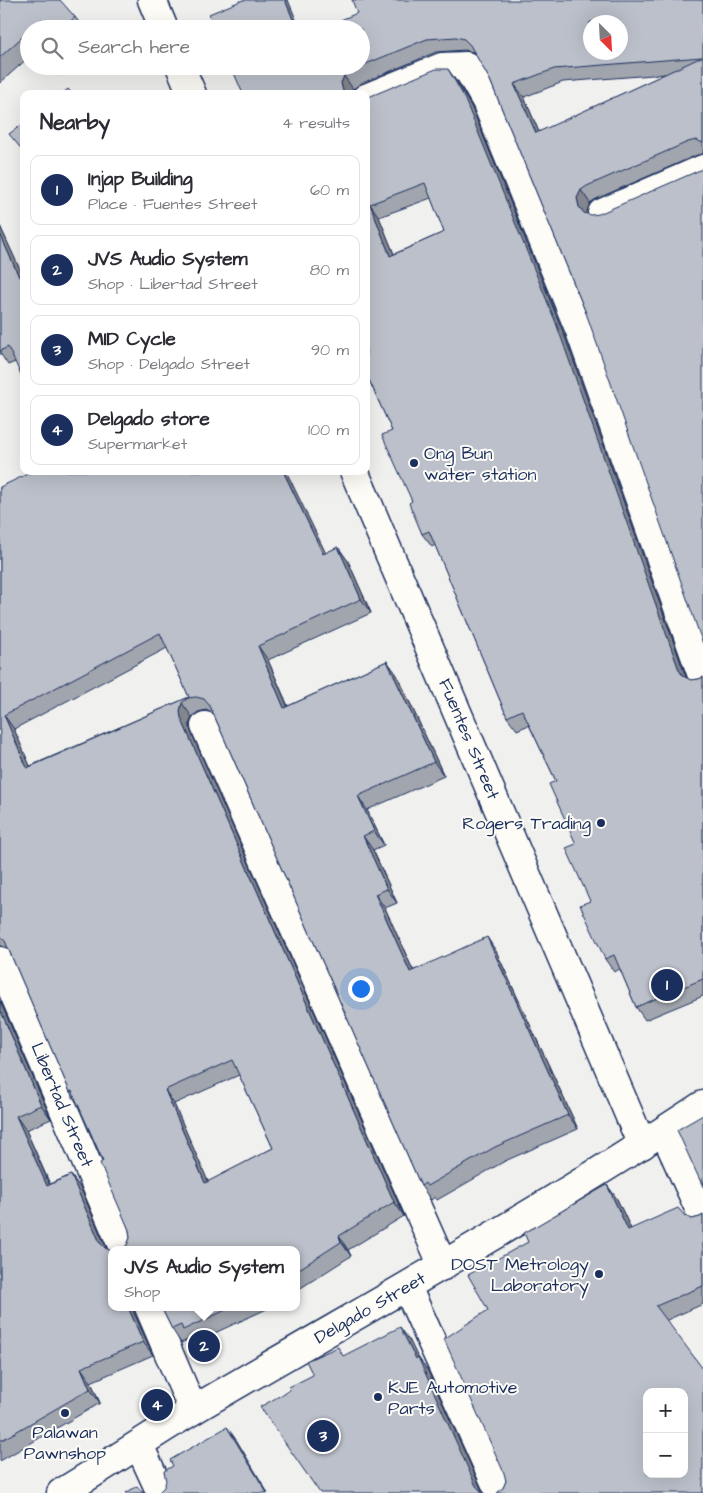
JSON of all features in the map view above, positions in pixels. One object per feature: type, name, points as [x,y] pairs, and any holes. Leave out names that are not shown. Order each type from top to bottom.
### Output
[{"type":"street","points":[[152,0],[160,20]]},
{"type":"street","points":[[370,96],[442,67],[466,66],[486,101],[580,332],[703,678]]},
{"type":"street","points":[[184,75],[190,90]]},
{"type":"street","points":[[602,212],[703,169]]},
{"type":"street","name":"Fuentes Street","points":[[356,475],[653,1138],[703,1217]]},
{"type":"street","points":[[205,726],[443,1266]]},
{"type":"street","name":"Libertad Street","points":[[0,961],[122,1246]]},
{"type":"street","name":"Delgado Street","points":[[61,1493],[139,1446],[193,1410],[443,1266],[653,1138],[703,1105]]},
{"type":"street","points":[[407,1287],[500,1493]]},
{"type":"street","points":[[151,1311],[193,1410]]},
{"type":"street","points":[[139,1446],[161,1493]]},
{"type":"building","points":[[0,0],[60,0],[75,17],[72,20],[20,20],[20,39],[0,57]]},
{"type":"building","points":[[243,0],[285,0],[293,20],[211,20],[209,14]]},
{"type":"building","points":[[352,0],[703,0],[703,143],[696,140],[688,142],[587,186],[581,190],[577,198],[579,207],[584,213],[591,215],[599,214],[703,168],[703,644],[586,313],[490,80],[470,45],[464,39],[456,37],[427,39],[370,62],[370,20],[341,20],[357,13]],"holes":[[[702,57],[536,133],[514,84],[554,69]]]},
{"type":"building","points":[[436,69],[448,69],[463,95],[556,323],[679,670],[683,676],[691,680],[703,677],[703,979],[636,1007],[614,955],[605,959],[580,905],[590,901],[566,848],[576,844],[549,784],[556,781],[522,710],[507,717],[429,531],[422,534],[409,503],[412,501],[382,435],[392,431],[370,382],[370,204],[370,96]],"holes":[[[425,183],[444,232],[390,256],[370,204]]]},
{"type":"building","points":[[235,75],[345,75],[341,83],[343,90],[241,90]]},
{"type":"building","points":[[20,126],[20,147],[9,134]]},
{"type":"building","points":[[0,234],[20,276],[20,372],[8,347],[0,351]]},
{"type":"building","points":[[26,475],[285,475],[323,554],[338,547],[361,599],[258,646],[284,708],[387,661],[434,762],[358,796],[374,831],[363,836],[387,889],[375,894],[410,972],[487,937],[568,1115],[495,1147],[427,1186],[425,1183],[421,1186],[210,706],[204,699],[188,698],[182,703],[181,718],[394,1202],[339,1236],[341,1242],[300,1268],[300,1246],[126,1246],[130,1238],[129,1230],[100,1163],[103,1161],[72,1091],[70,1092],[5,941],[0,935],[0,487]],"holes":[[[160,633],[189,697],[27,768],[4,715]],[[232,1060],[273,1148],[205,1183],[165,1090]]]},
{"type":"building","points":[[0,1009],[41,1105],[16,1116],[47,1186],[71,1175],[100,1243],[108,1249],[108,1311],[130,1311],[143,1342],[81,1368],[90,1389],[0,1441]]},
{"type":"building","points":[[703,1115],[703,1187],[677,1130]]},
{"type":"building","points":[[607,1185],[628,1230],[678,1208],[685,1216],[692,1219],[703,1215],[703,1286],[656,1306],[703,1369],[703,1493],[497,1493],[503,1488],[506,1481],[504,1473],[444,1339],[488,1310],[468,1275],[528,1242],[524,1233]]},
{"type":"building","points":[[163,1311],[223,1311],[183,1330],[181,1325],[172,1329]]},
{"type":"building","points":[[400,1327],[416,1359],[418,1357],[476,1486],[485,1493],[320,1493],[260,1407],[290,1390],[289,1387],[313,1375],[306,1361],[338,1347],[343,1356]]},
{"type":"building","points":[[227,1427],[267,1493],[158,1493],[164,1487],[166,1481],[164,1471],[173,1466],[170,1460]]},
{"type":"building","points":[[137,1486],[142,1492],[146,1493],[126,1493]]},
{"type":"place","name":"Ong Bun water station","points":[[414,463]]},
{"type":"place","name":"Rogers Trading","points":[[601,823]]},
{"type":"place","name":"Injap Building","points":[[667,985]]},
{"type":"place","name":"DOST Metrology Laboratory","points":[[599,1274]]},
{"type":"place","name":"JVS Audio System","points":[[204,1346]]},
{"type":"place","name":"KJE Automotive Parts","points":[[378,1397]]},
{"type":"place","name":"Delgado store","points":[[157,1405]]},
{"type":"place","name":"Palawan Pawnshop","points":[[65,1413]]},
{"type":"place","name":"MID Cycle","points":[[323,1436]]}]
